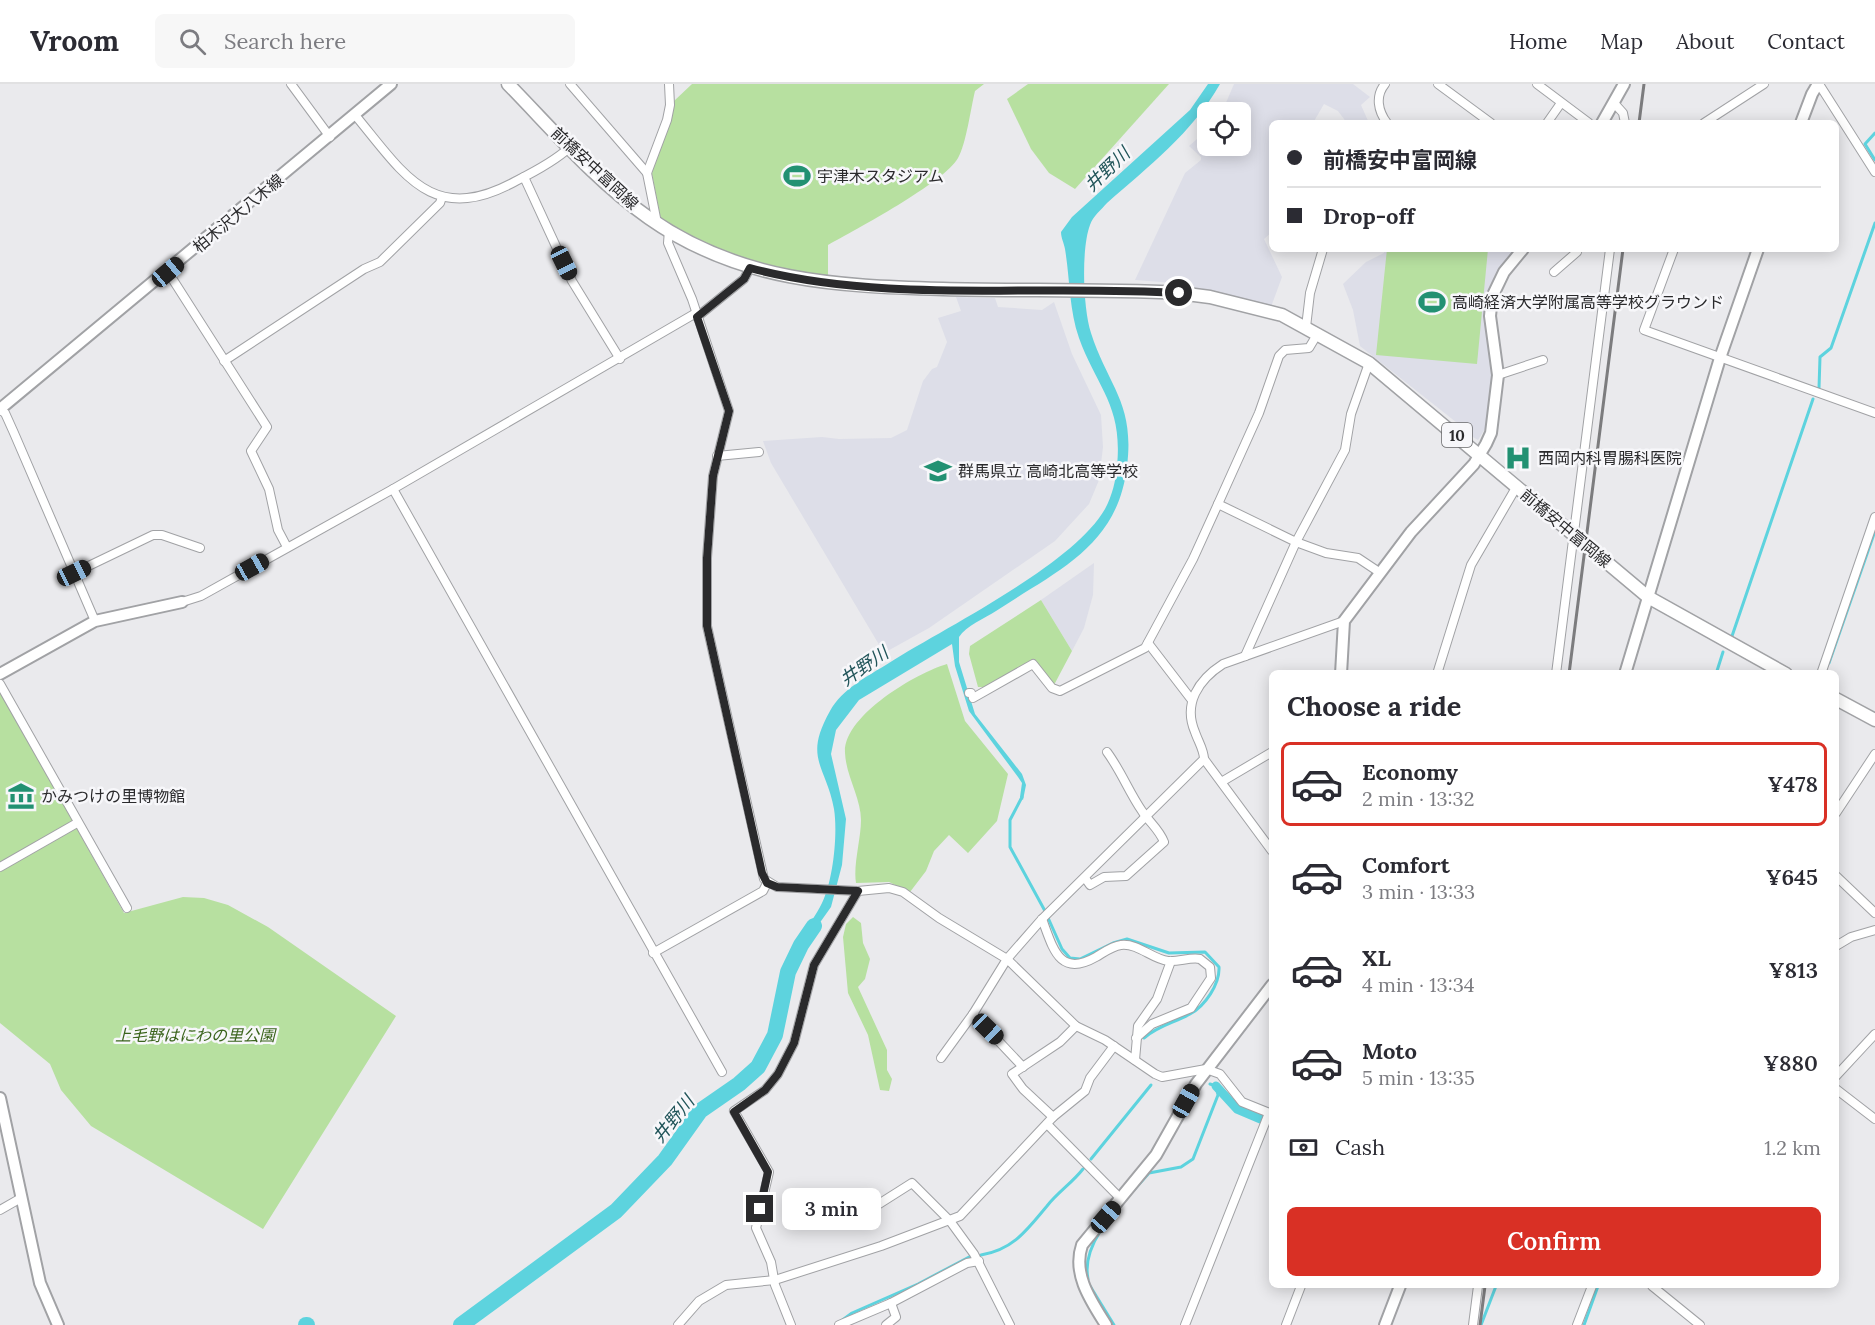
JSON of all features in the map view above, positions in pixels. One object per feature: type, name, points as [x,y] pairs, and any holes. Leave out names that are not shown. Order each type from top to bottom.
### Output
[{"type":"main road","name":"前橋安中富岡線","points":[[508,84],[611,188],[657,223],[714,254],[772,275],[838,285],[1090,290],[1210,297],[1282,315],[1369,363],[1648,597],[1779,670]]},
{"type":"main road","points":[[1839,701],[1875,720]]},
{"type":"street","points":[[291,84],[330,137]]},
{"type":"street","name":"柏木沢大八木線","points":[[0,409],[168,272],[391,84]]},
{"type":"street","points":[[570,84],[648,172]]},
{"type":"street","points":[[657,223],[648,172],[667,120],[670,105],[669,84]]},
{"type":"street","points":[[1385,84],[1380,90],[1378,104],[1386,120]]},
{"type":"street","points":[[1438,84],[1487,120]]},
{"type":"street","points":[[1537,84],[1585,120]]},
{"type":"street","points":[[1604,120],[1624,84]]},
{"type":"street","points":[[1708,120],[1764,84]]},
{"type":"street","points":[[1803,120],[1812,94],[1819,84],[1875,172]]},
{"type":"street","points":[[1549,120],[1561,102]]},
{"type":"street","points":[[1614,103],[1623,113],[1624,120]]},
{"type":"street","points":[[1718,120],[1719,113]]},
{"type":"street","points":[[355,115],[406,176],[425,191],[442,196],[489,195],[524,177],[570,147]]},
{"type":"street","points":[[524,177],[578,292],[620,359]]},
{"type":"street","points":[[224,361],[345,281],[380,262],[440,202],[442,196]]},
{"type":"street","points":[[669,230],[668,243],[697,315],[729,411],[717,456],[707,558],[707,626],[762,873],[767,883],[777,887],[844,891],[889,888],[903,892],[939,918],[1007,959],[1076,1026],[1113,1046],[1160,1077],[1206,1068],[1220,1074],[1242,1102],[1269,1113]]},
{"type":"street","points":[[1306,327],[1310,293],[1322,252]]},
{"type":"street","points":[[1341,670],[1344,621],[1411,532],[1480,454],[1491,433],[1498,375],[1490,316],[1492,297],[1504,272],[1521,252]]},
{"type":"street","points":[[1554,272],[1577,252]]},
{"type":"street","points":[[1557,670],[1610,252]]},
{"type":"street","points":[[1673,252],[1644,330],[1875,413]]},
{"type":"street","points":[[1626,670],[1720,358],[1757,252]]},
{"type":"street","points":[[0,674],[95,621],[201,596],[697,315],[744,279],[750,268]]},
{"type":"street","points":[[168,272],[267,427],[251,451],[269,489],[279,530],[287,547]]},
{"type":"street","points":[[971,694],[1033,664],[1052,688],[1060,691],[1141,651],[1148,644],[1193,559],[1259,414],[1279,356],[1285,350],[1309,348],[1316,341],[1318,333]]},
{"type":"street","points":[[1498,375],[1543,360]]},
{"type":"street","points":[[1245,656],[1296,542],[1345,450],[1351,414],[1369,363]]},
{"type":"street","points":[[0,409],[5,413],[14,433],[95,621]]},
{"type":"street","points":[[717,456],[759,452]]},
{"type":"street","points":[[1438,670],[1471,565],[1517,486]]},
{"type":"street","points":[[393,489],[722,1072]]},
{"type":"street","points":[[1218,504],[1296,542],[1326,553],[1358,558],[1380,572]]},
{"type":"street","points":[[1822,670],[1875,517]]},
{"type":"street","points":[[74,573],[153,535],[162,535],[200,548]]},
{"type":"street","points":[[1269,847],[1223,781],[1204,759],[1189,712],[1191,699],[1215,669],[1344,621]]},
{"type":"street","points":[[1148,644],[1191,699]]},
{"type":"street","points":[[0,684],[126,908]]},
{"type":"street","points":[[1085,878],[1090,885],[1104,877],[1126,876],[1163,846],[1161,834],[1146,816],[1107,752]]},
{"type":"street","points":[[1839,808],[1875,754]]},
{"type":"street","points":[[1223,781],[1269,755]]},
{"type":"street","points":[[940,1058],[973,1014],[1007,959],[1043,919],[1204,759]]},
{"type":"street","points":[[0,867],[77,823]]},
{"type":"street","points":[[1839,879],[1875,913]]},
{"type":"street","points":[[653,953],[762,891],[767,883]]},
{"type":"street","points":[[791,1325],[771,1262],[756,1228],[768,1172],[734,1112],[765,1090],[778,1074],[794,1043],[814,965],[858,891]]},
{"type":"street","points":[[1043,919],[1056,954],[1067,963],[1084,964],[1121,945],[1134,947],[1171,962],[1200,959],[1210,967],[1211,978],[1191,1008],[1152,1024],[1136,1038]]},
{"type":"street","points":[[1839,944],[1851,937],[1875,930]]},
{"type":"street","points":[[1135,1060],[1136,1038],[1141,1021],[1157,999],[1171,962]]},
{"type":"street","points":[[1106,1325],[1081,1279],[1079,1253],[1090,1235],[1156,1155],[1206,1068],[1269,988]]},
{"type":"street","points":[[973,1014],[1023,1067]]},
{"type":"street","points":[[1053,1117],[1023,1089],[1012,1074],[1060,1042],[1076,1026]]},
{"type":"street","points":[[1839,1073],[1875,1034]]},
{"type":"street","points":[[678,1325],[692,1308],[719,1288],[775,1280],[960,1216],[1053,1117],[1085,1091],[1090,1078],[1113,1046]]},
{"type":"street","points":[[1839,1091],[1875,1119]]},
{"type":"street","points":[[0,1098],[42,1289],[58,1325]]},
{"type":"street","points":[[1185,1325],[1269,1119]]},
{"type":"street","points":[[1047,1124],[1121,1199]]},
{"type":"street","points":[[871,1209],[912,1183],[950,1221],[979,1261],[1010,1325]]},
{"type":"street","points":[[0,1210],[21,1198]]},
{"type":"street","points":[[839,1325],[891,1303],[968,1263],[979,1261]]},
{"type":"street","points":[[1287,1325],[1299,1288]]},
{"type":"street","points":[[1385,1325],[1399,1288]]},
{"type":"street","points":[[1473,1325],[1478,1288]]},
{"type":"street","points":[[1577,1325],[1591,1288]]},
{"type":"street","points":[[1654,1288],[1700,1325]]},
{"type":"street","points":[[886,1325],[896,1317],[891,1303]]},
{"type":"shaded area","points":[[1234,84],[1353,84],[1370,97],[1361,105],[1368,120],[1345,120],[1338,111],[1324,104],[1315,120],[1269,120],[1269,235],[1264,239],[1282,277],[1271,307],[1174,283],[1135,280],[1185,173],[1201,160],[1201,157],[1251,156],[1251,102],[1226,102]]},
{"type":"shaded area","points":[[1197,139],[1197,153],[1189,146]]},
{"type":"shaded area","points":[[1516,252],[1495,279],[1495,376],[1486,427],[1478,440],[1461,430],[1461,426],[1360,346],[1353,310],[1343,284],[1366,262],[1384,253]]},
{"type":"shaded area","name":"群馬県立 高崎北高等学校","points":[[956,297],[995,298],[998,307],[1042,310],[1054,302],[1072,354],[1101,415],[1103,447],[1099,480],[1089,504],[1055,541],[929,628],[884,653],[771,463],[763,441],[822,437],[891,438],[907,430],[923,381],[932,369],[937,367],[947,342],[938,318],[961,311]]},
{"type":"shaded area","points":[[1094,563],[1093,595],[1084,628],[1072,651],[1041,600]]},
{"type":"green space","points":[[692,84],[984,84],[975,91],[966,135],[958,158],[936,180],[828,245],[828,280],[784,274],[723,251],[664,222],[660,216],[652,174],[654,162],[674,101]]},
{"type":"green space","points":[[1028,84],[1169,84],[1075,189],[1049,173],[1031,149],[1007,99]]},
{"type":"green space","name":"高崎経済大学附属高等学校グラウンド","points":[[1387,252],[1488,252],[1477,364],[1376,355]]},
{"type":"green space","points":[[1041,600],[1072,651],[1054,685],[1034,659],[985,687],[978,687],[969,654],[970,646]]},
{"type":"green space","points":[[947,664],[965,721],[1008,774],[997,821],[968,853],[949,835],[934,851],[926,871],[910,892],[889,882],[856,883],[861,820],[859,803],[846,762],[848,739],[868,711],[884,698],[918,676]]},
{"type":"green space","name":"上毛野はにわの里公園","points":[[0,691],[124,913],[183,897],[204,898],[228,905],[268,927],[396,1016],[263,1229],[91,1126],[61,1090],[50,1064],[0,1023]]},
{"type":"green space","points":[[853,917],[861,923],[863,943],[870,959],[865,979],[858,987],[887,1050],[887,1070],[892,1079],[889,1091],[880,1090],[868,1035],[848,993],[843,937],[846,924]]},
{"type":"water","points":[[1208,84],[1220,84],[1209,102],[1197,102],[1197,117],[1169,148],[1095,216],[1087,236],[1084,279],[1088,322],[1124,410],[1127,426],[1127,466],[1121,494],[1111,517],[1081,554],[1041,583],[971,626],[959,637],[959,662],[975,714],[1022,774],[1026,785],[1023,800],[1020,797],[1022,783],[969,711],[955,666],[952,644],[859,700],[836,730],[831,754],[846,819],[842,865],[831,907],[804,945],[798,941],[826,894],[834,857],[834,809],[817,752],[822,727],[835,703],[864,678],[1038,573],[1066,552],[1089,530],[1105,509],[1113,488],[1116,471],[1118,445],[1116,427],[1107,398],[1079,338],[1071,305],[1061,232],[1072,217],[1190,110]]},
{"type":"waterway","points":[[1875,133],[1865,144],[1875,160]]},
{"type":"waterway","points":[[1819,388],[1820,357],[1831,348],[1875,223]]},
{"type":"waterway","points":[[1731,639],[1813,399]]},
{"type":"waterway","points":[[1829,663],[1875,531]]},
{"type":"waterway","points":[[1717,670],[1723,652]]},
{"type":"waterway","points":[[1022,797],[1010,820],[1010,847],[1045,911],[1062,949],[1070,958],[1080,959],[1113,943],[1127,939],[1169,953],[1205,952],[1219,967],[1214,987],[1201,1006],[1144,1038]]},
{"type":"waterway","name":"井野川","points":[[461,1325],[616,1211],[665,1160],[700,1111],[739,1084],[758,1067],[775,1035],[788,972],[801,945],[814,926]]},
{"type":"waterway","points":[[1088,1279],[1087,1264],[1091,1250],[1097,1236],[1117,1209],[1149,1173],[1181,1167],[1193,1159],[1218,1095],[1216,1086],[1210,1084]]},
{"type":"waterway","points":[[1091,1159],[1151,1085]]},
{"type":"waterway","points":[[1216,1086],[1237,1109],[1263,1120]]},
{"type":"waterway","points":[[981,1255],[1011,1244],[1083,1169]]},
{"type":"waterway","points":[[837,1324],[852,1313],[918,1284],[971,1256]]},
{"type":"waterway","points":[[1090,1286],[1114,1325]]},
{"type":"waterway","points":[[1481,1325],[1495,1288]]},
{"type":"waterway","points":[[1584,1325],[1597,1288]]},
{"type":"railway","points":[[1639,120],[1644,84]]},
{"type":"railway","points":[[1570,670],[1623,252]]},
{"type":"railway","points":[[1480,1325],[1485,1288]]},
{"type":"place","name":"宇津木スタジアム","points":[[797,176]]},
{"type":"place","name":"高崎経済大学附属高等学校グラウンド","points":[[1432,302]]},
{"type":"place","name":"西岡内科胃腸科医院","points":[[1518,458]]},
{"type":"place","name":"群馬県立 高崎北高等学校","points":[[938,471]]},
{"type":"place","name":"かみつけの里博物館","points":[[21,796]]},
{"type":"route","points":[[760,1209],[768,1172],[734,1112],[765,1090],[778,1074],[794,1043],[806,988],[814,965],[858,891],[777,887],[767,883],[762,873],[707,626],[707,558],[713,476],[729,411],[707,352],[697,317],[744,279],[750,268],[772,275],[838,285],[1179,293]]}]
